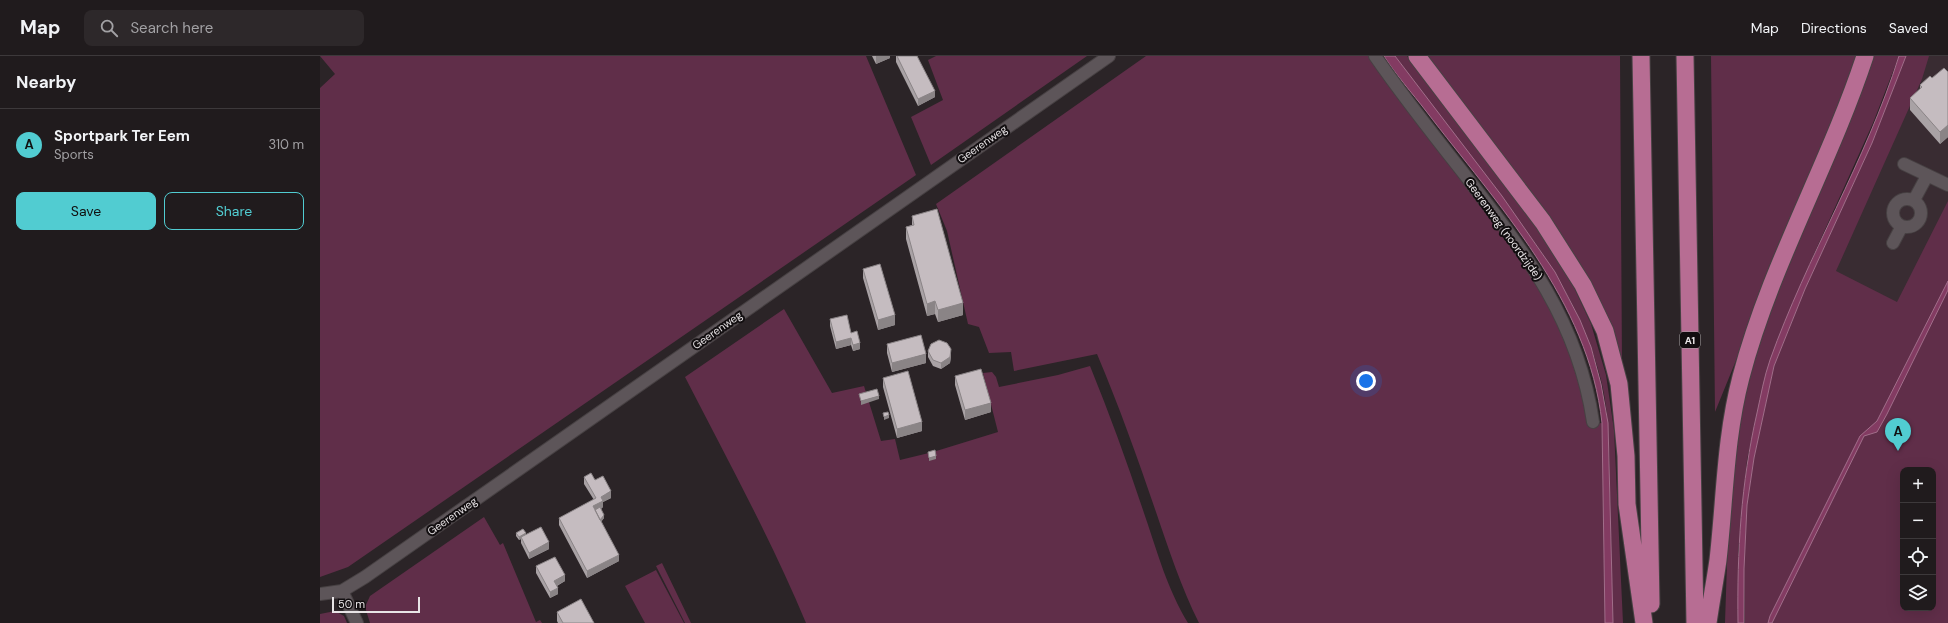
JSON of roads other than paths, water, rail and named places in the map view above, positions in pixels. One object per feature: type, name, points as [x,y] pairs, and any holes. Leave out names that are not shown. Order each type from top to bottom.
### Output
[{"type":"highway","points":[[1417,56],[1543,222],[1583,285],[1605,331],[1619,384],[1626,456],[1628,504],[1644,623]]},
{"type":"highway","points":[[1642,56],[1651,623]]},
{"type":"highway","name":"A1","points":[[1685,56],[1695,623]]},
{"type":"highway","points":[[1708,623],[1718,559],[1728,444],[1741,378],[1753,334],[1865,56]]},
{"type":"street","name":"Geerenweg","points":[[320,594],[342,591],[581,427],[728,322],[1109,56]]},
{"type":"street","name":"Geerenweg (noordzijde)","points":[[1375,56],[1400,92],[1499,219],[1544,284],[1572,341],[1588,393],[1592,422]]},
{"type":"street","points":[[1904,164],[1948,185]]},
{"type":"street","points":[[1914,200],[1927,176]]},
{"type":"street","points":[[1906,198],[1914,200],[1919,204],[1921,211],[1920,218],[1916,224],[1909,227],[1902,226],[1895,222],[1892,214],[1894,207],[1898,201],[1906,198]]},
{"type":"street","points":[[1893,242],[1902,226]]},
{"type":"street","points":[[342,591],[357,623]]},
{"type":"place","name":"Sportpark Ter Eem","points":[[1898,451]]}]
